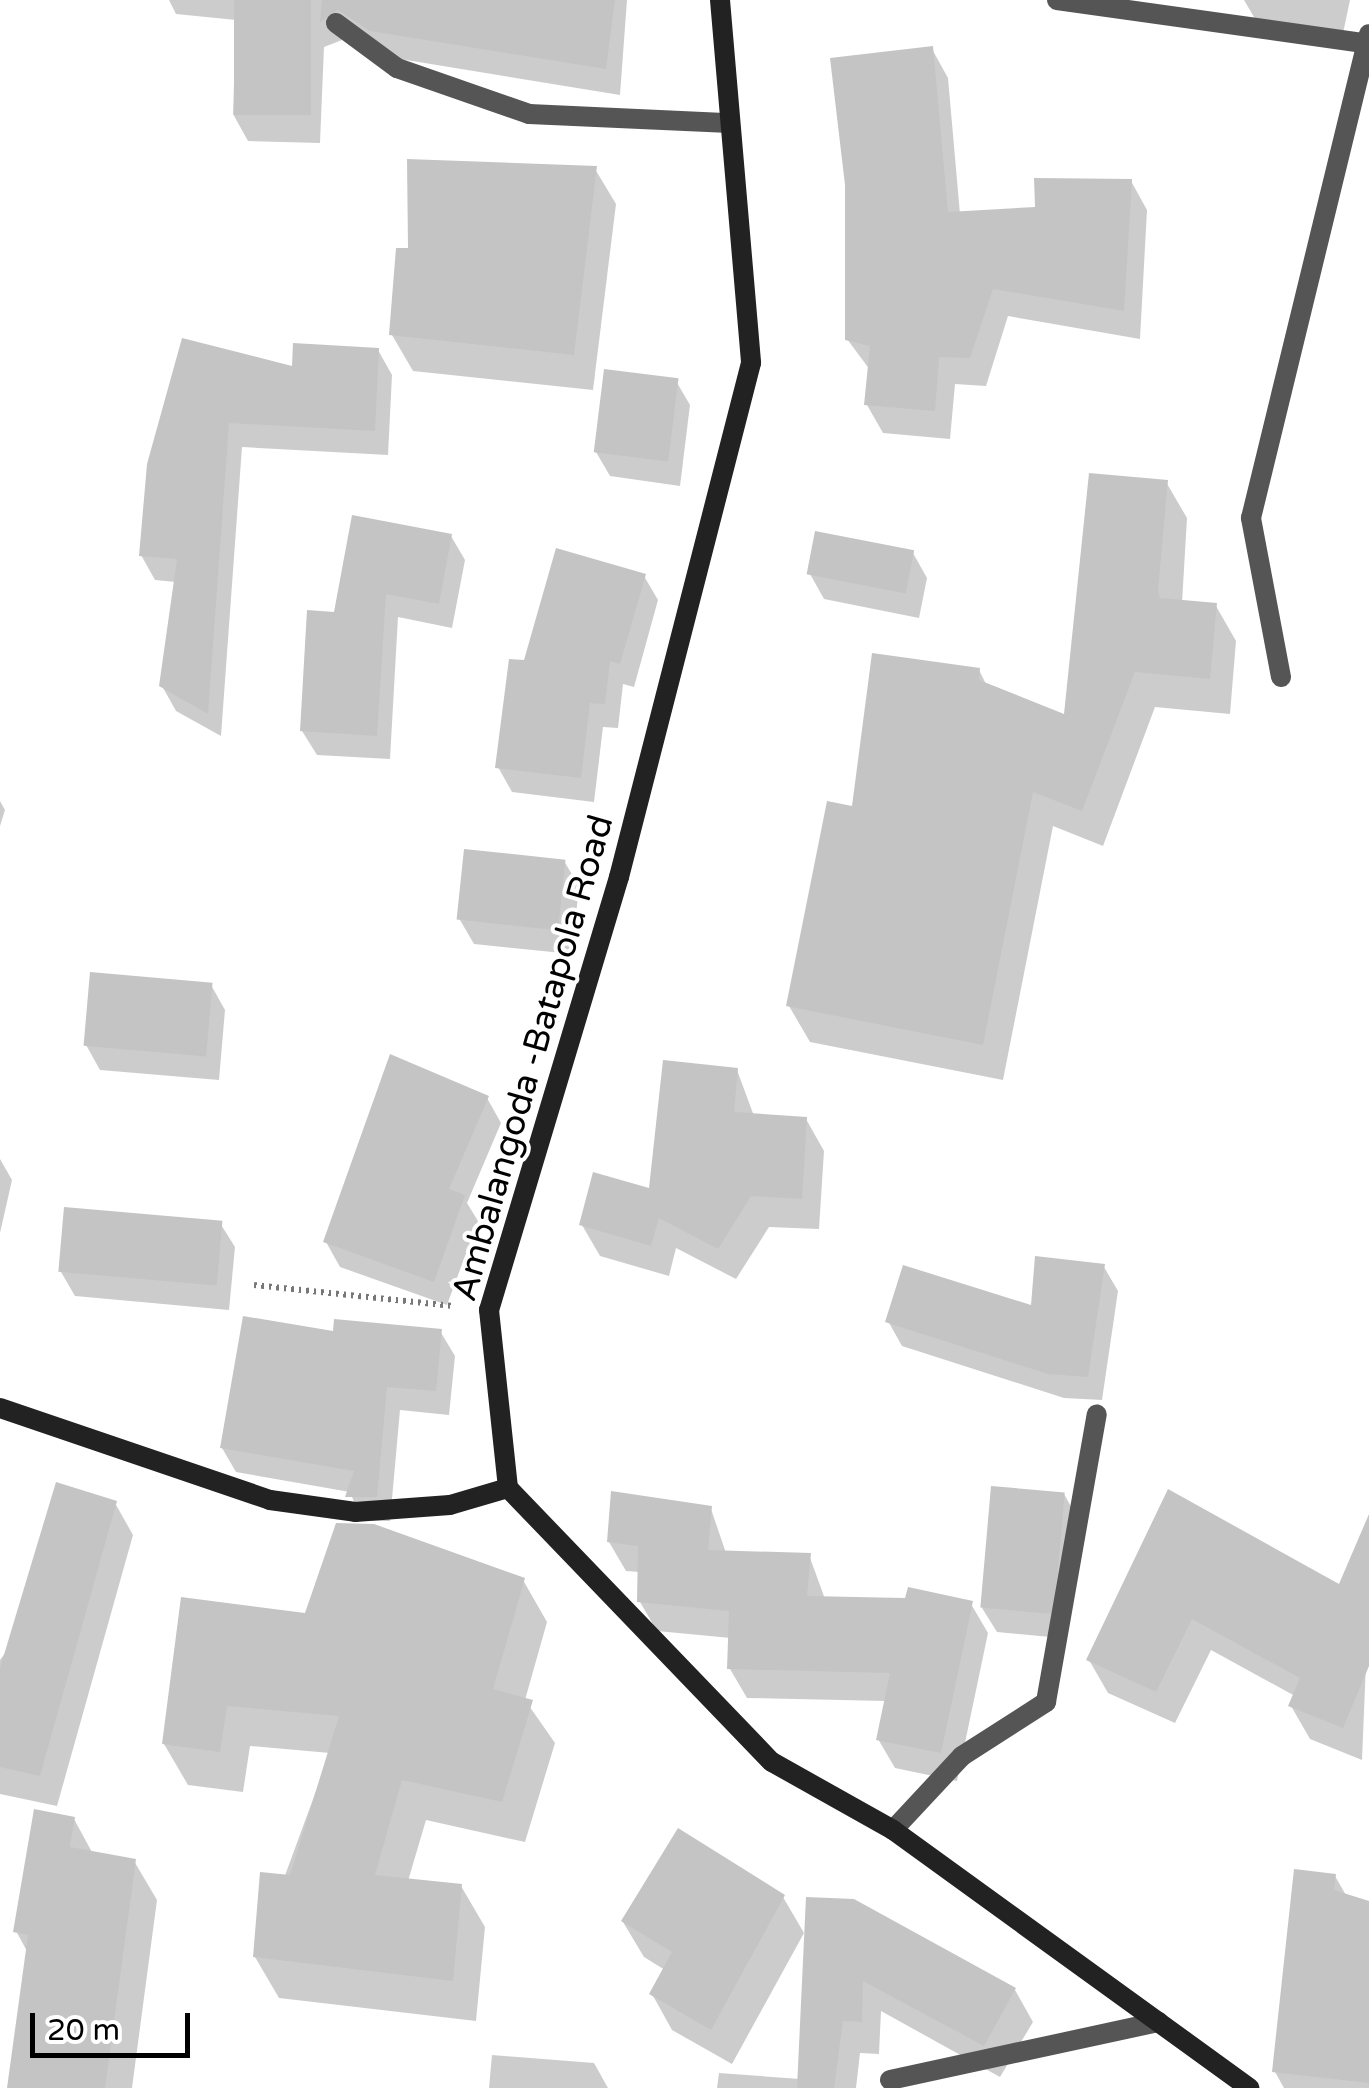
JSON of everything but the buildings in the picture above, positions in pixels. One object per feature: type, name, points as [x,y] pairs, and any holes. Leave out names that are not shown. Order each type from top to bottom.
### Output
[{"type":"main road","name":"Ambalangoda -Batapola Road","points":[[508,1488],[490,1310],[619,877],[751,363],[720,0]]},
{"type":"main road","points":[[0,1408],[270,1500],[355,1512],[450,1504],[508,1488],[772,1762],[894,1830],[1250,2088]]},
{"type":"street","points":[[1057,0],[1368,41],[1251,518],[1281,677]]},
{"type":"street","points":[[336,23],[397,68],[529,114],[730,123]]},
{"type":"street","points":[[894,1830],[962,1756],[1046,1702],[1097,1414]]},
{"type":"street","points":[[890,2080],[1159,2022]]},
{"type":"path","points":[[254,1285],[490,1310]]}]
